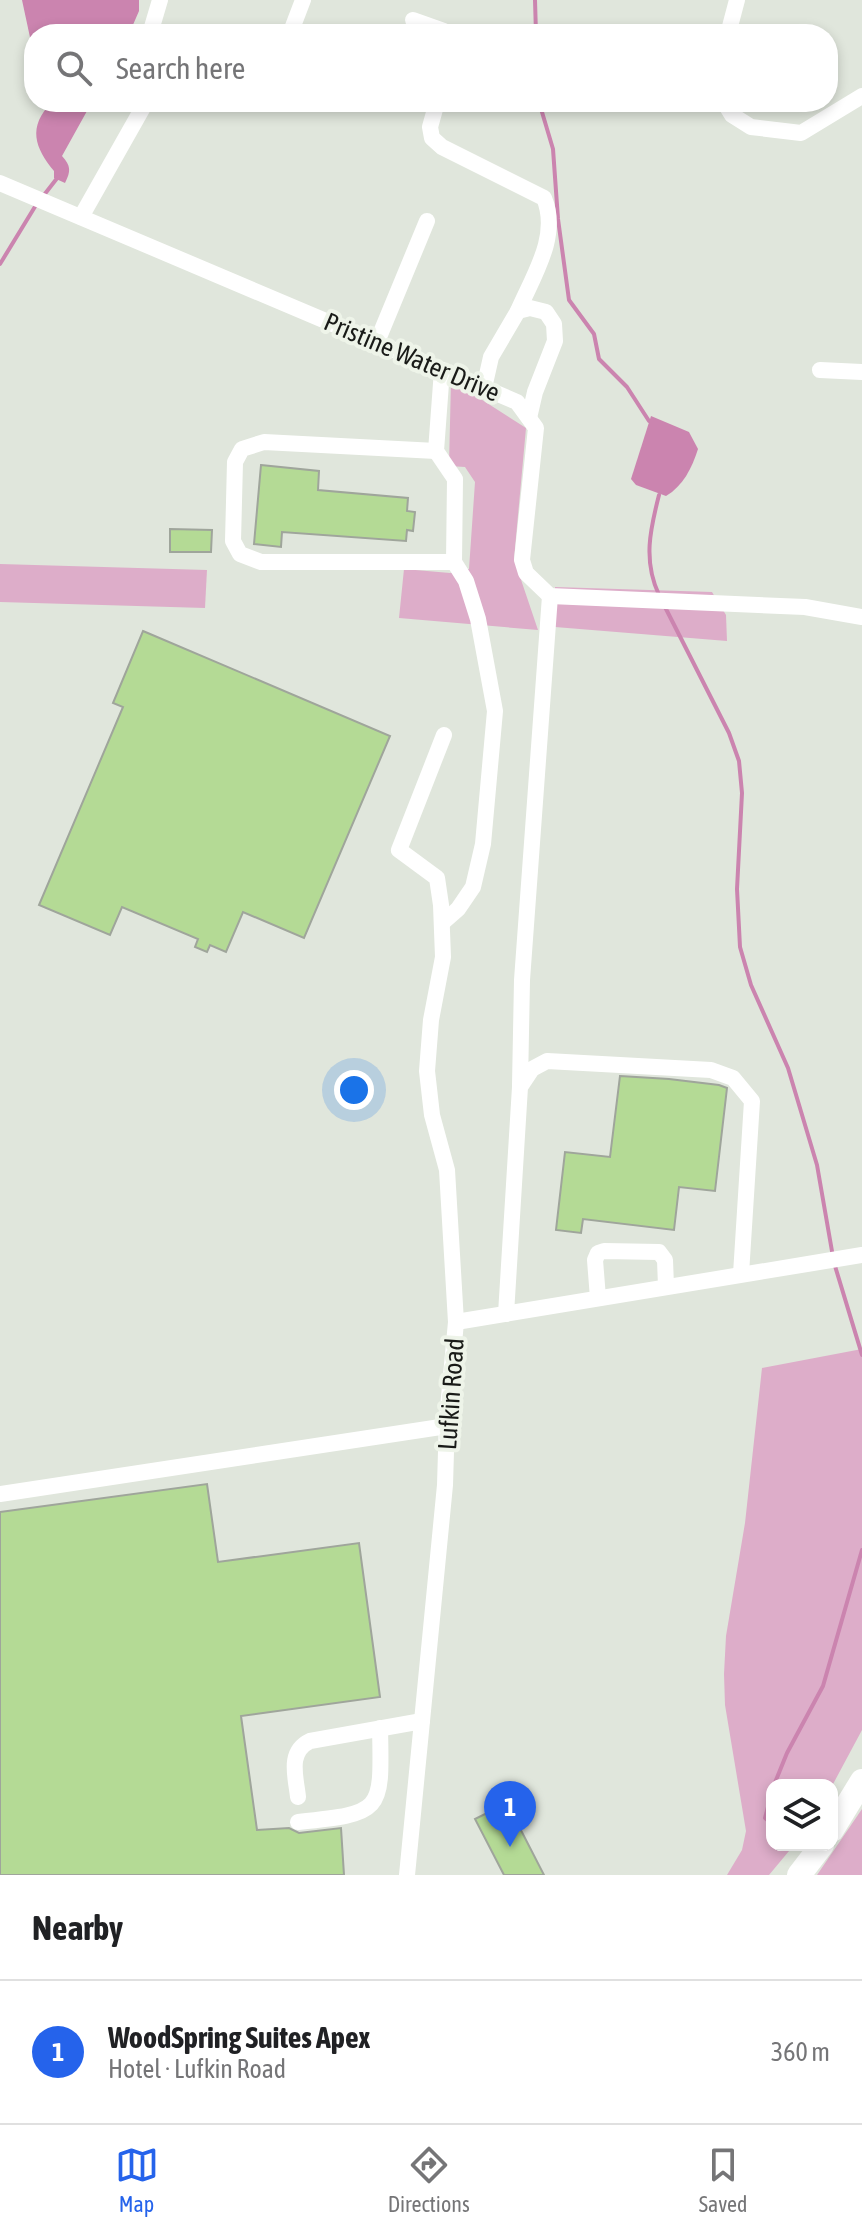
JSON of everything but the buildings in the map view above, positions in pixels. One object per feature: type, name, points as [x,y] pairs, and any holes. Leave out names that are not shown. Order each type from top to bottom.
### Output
[{"type":"highway","points":[[838,1820],[862,1781]]},
{"type":"highway","points":[[799,1875],[817,1851]]},
{"type":"street","points":[[153,24],[160,0]]},
{"type":"street","points":[[294,24],[303,0]]},
{"type":"street","points":[[731,24],[737,0]]},
{"type":"street","points":[[413,20],[424,24]]},
{"type":"street","points":[[838,111],[862,96]]},
{"type":"street","points":[[78,215],[140,112]]},
{"type":"street","points":[[434,112],[430,127],[432,138],[442,147],[544,198],[549,212],[548,240],[518,311],[491,357],[484,388]]},
{"type":"street","points":[[730,112],[751,127],[801,133],[836,112]]},
{"type":"street","name":"Pristine Water Drive","points":[[0,183],[517,402],[536,428],[522,560],[526,573],[550,596]]},
{"type":"street","points":[[377,342],[427,221]]},
{"type":"street","points":[[518,311],[530,308],[546,312],[554,324],[555,333],[529,418]]},
{"type":"street","points":[[442,370],[436,451],[455,479],[454,562],[466,581],[478,619],[495,711],[483,844],[473,887],[458,909],[442,923]]},
{"type":"street","points":[[820,370],[862,372]]},
{"type":"street","points":[[436,451],[264,442],[242,449],[235,462],[233,541],[240,554],[261,562],[454,562]]},
{"type":"street","points":[[506,1314],[520,1087],[522,980],[550,596],[805,607],[862,617]]},
{"type":"street","points":[[444,735],[399,850],[437,878],[443,957],[431,1020],[427,1071],[432,1115],[447,1170],[456,1322]]},
{"type":"street","points":[[520,1087],[532,1069],[547,1061],[711,1070],[733,1078],[752,1101],[741,1274]]},
{"type":"street","points":[[598,1298],[595,1260],[598,1253],[604,1251],[659,1252],[665,1260],[666,1286]]},
{"type":"street","name":"Lufkin Road","points":[[407,1875],[445,1485],[456,1322],[862,1255]]},
{"type":"street","points":[[0,1494],[447,1426]]},
{"type":"street","points":[[298,1797],[294,1761],[303,1744],[422,1721]]},
{"type":"street","points":[[298,1822],[354,1815],[374,1802],[381,1782],[380,1728]]},
{"type":"shaded area","points":[[22,0],[139,0],[139,11],[133,24],[27,24]]},
{"type":"shaded area","points":[[43,112],[86,112],[62,156],[69,169],[65,183],[54,178],[54,171],[38,146],[39,120]]},
{"type":"shaded area","points":[[451,380],[526,428],[514,559],[538,630],[399,618],[404,569],[450,573],[469,569],[475,482],[465,467],[449,466]]},
{"type":"shaded area","points":[[651,416],[689,432],[698,449],[686,476],[666,496],[636,485],[631,479]]},
{"type":"shaded area","points":[[0,564],[207,570],[205,608],[0,602]]},
{"type":"shaded area","points":[[555,587],[712,592],[726,615],[727,641],[555,627]]},
{"type":"shaded area","points":[[862,1349],[862,1730],[836,1779],[766,1779],[766,1851],[789,1851],[769,1875],[727,1875],[742,1850],[746,1831],[725,1705],[726,1636],[745,1523],[762,1368]]},
{"type":"shaded area","points":[[862,1809],[862,1875],[817,1875],[833,1851],[838,1851],[838,1844]]},
{"type":"waterway","points":[[535,0],[536,24]]},
{"type":"waterway","points":[[542,112],[553,149],[558,219],[569,300],[594,334],[599,359],[627,387],[649,421]]},
{"type":"waterway","points":[[44,195],[58,177]]},
{"type":"waterway","points":[[0,264],[36,205]]},
{"type":"waterway","points":[[659,495],[651,533],[650,558],[659,595]]},
{"type":"waterway","points":[[665,607],[729,733],[739,761],[742,793],[737,889],[740,947],[751,985],[788,1068],[817,1165],[833,1257]]},
{"type":"waterway","points":[[835,1266],[862,1355]]},
{"type":"waterway","points":[[776,1779],[823,1686],[862,1550]]},
{"type":"waterway","points":[[766,1814],[766,1819]]},
{"type":"place","name":"WoodSpring Suites Apex","points":[[510,1847]]}]
